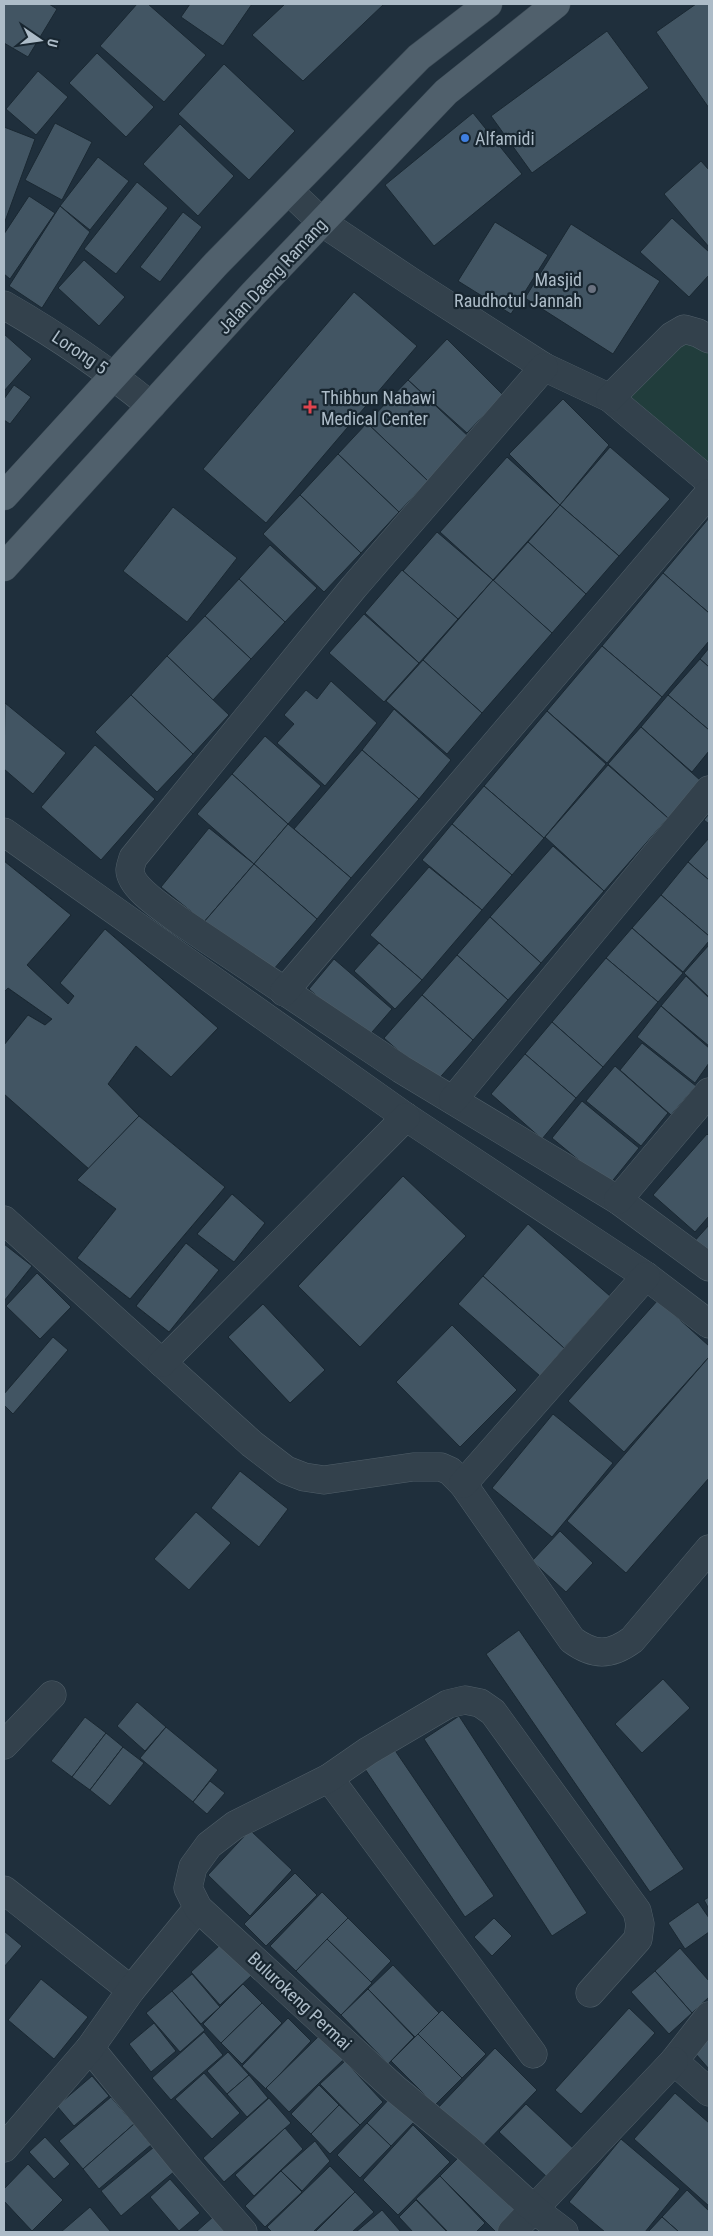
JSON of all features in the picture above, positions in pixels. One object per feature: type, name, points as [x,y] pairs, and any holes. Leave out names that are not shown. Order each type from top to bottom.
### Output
[{"type":"main road","points":[[4,496],[216,264],[418,57],[488,4]]},
{"type":"main road","name":"Jalan Daeng Ramang","points":[[4,567],[253,294],[323,223],[446,92],[556,4]]},
{"type":"street","points":[[289,191],[323,223],[544,367],[610,398],[709,481]]},
{"type":"street","name":"Lorong 5","points":[[4,305],[42,327],[114,375],[151,406]]},
{"type":"street","points":[[610,398],[672,336],[684,329],[709,339]]},
{"type":"street","points":[[544,367],[354,587],[133,858],[130,870],[133,879],[147,895],[180,921],[401,1069],[618,1200],[709,1267]]},
{"type":"street","points":[[284,992],[709,493]]},
{"type":"street","points":[[454,1100],[709,790]]},
{"type":"street","points":[[4,832],[406,1117],[646,1276],[709,1324]]},
{"type":"street","points":[[618,1200],[709,1092]]},
{"type":"street","points":[[162,1363],[406,1117]]},
{"type":"street","points":[[4,1220],[252,1444],[286,1470],[304,1478],[324,1480],[413,1467],[441,1467],[450,1471],[463,1484],[572,1640],[590,1651],[618,1650],[632,1640],[709,1549]]},
{"type":"street","points":[[463,1484],[646,1276]]},
{"type":"street","points":[[4,1745],[52,1695]]},
{"type":"street","points":[[4,2148],[90,2048],[131,1990],[198,1908],[188,1888],[193,1867],[208,1844],[235,1825],[329,1778],[368,1751],[448,1704],[465,1700],[480,1703],[494,1712],[636,1910],[640,1924],[638,1939],[590,1993]]},
{"type":"street","points":[[329,1778],[533,2054]]},
{"type":"street","points":[[4,1890],[131,1990]]},
{"type":"street","name":"Bulurokeng Permai","points":[[198,1908],[394,2088],[468,2149],[535,2210],[564,2232]]},
{"type":"street","points":[[512,2232],[535,2210],[674,2061],[709,2016]]},
{"type":"street","points":[[90,2048],[186,2166],[243,2232]]},
{"type":"street","points":[[674,2061],[709,2092]]},
{"type":"green space","points":[[694,341],[709,354],[709,469],[628,396],[675,343]]},
{"type":"building","points":[[4,4],[49,4],[57,9],[28,57],[4,43]]},
{"type":"building","points":[[137,4],[148,4],[206,55],[164,102],[100,46]]},
{"type":"building","points":[[190,4],[252,4],[223,46],[181,17]]},
{"type":"building","points":[[285,4],[384,4],[303,81],[252,35]]},
{"type":"building","points":[[696,4],[709,4],[709,108],[656,32]]},
{"type":"building","points":[[607,31],[649,88],[532,173],[491,116]]},
{"type":"building","points":[[97,53],[154,107],[126,137],[69,83]]},
{"type":"building","points":[[224,64],[295,131],[249,180],[178,114]]},
{"type":"building","points":[[38,71],[68,97],[36,135],[6,109]]},
{"type":"building","points":[[473,113],[522,174],[434,246],[385,185]]},
{"type":"building","points":[[55,123],[92,142],[62,200],[25,180]]},
{"type":"building","points":[[180,124],[234,176],[198,216],[143,164]]},
{"type":"building","points":[[4,127],[35,139],[4,224]]},
{"type":"building","points":[[98,157],[129,181],[90,230],[60,206]]},
{"type":"building","points":[[701,161],[709,170],[709,247],[664,194]]},
{"type":"building","points":[[137,182],[168,208],[116,274],[84,249]]},
{"type":"building","points":[[29,196],[55,213],[10,279],[4,274],[4,234]]},
{"type":"building","points":[[60,206],[90,232],[42,308],[9,286]]},
{"type":"building","points":[[183,212],[202,227],[160,282],[140,267]]},
{"type":"building","points":[[672,218],[709,252],[709,275],[689,297],[640,252]]},
{"type":"building","points":[[495,222],[548,255],[511,314],[458,281]]},
{"type":"building","name":"Masjid Raudhotul Jannah","points":[[571,224],[660,281],[613,354],[525,298]]},
{"type":"building","points":[[84,260],[125,297],[99,326],[58,288]]},
{"type":"building","name":"Thibbun Nabawi Medical Center","points":[[354,292],[417,346],[266,523],[203,469]]},
{"type":"building","points":[[4,334],[32,359],[4,391]]},
{"type":"building","points":[[447,339],[503,395],[467,433],[408,380]]},
{"type":"building","points":[[408,380],[469,437],[428,481],[367,423]]},
{"type":"building","points":[[14,385],[31,397],[10,424],[4,420],[4,399]]},
{"type":"building","points":[[563,399],[609,445],[560,505],[509,454]]},
{"type":"building","points":[[367,423],[428,481],[399,512],[338,454]]},
{"type":"building","points":[[610,447],[670,499],[619,556],[560,505]]},
{"type":"building","points":[[338,454],[399,512],[361,553],[300,495]]},
{"type":"building","points":[[507,457],[560,505],[493,580],[440,532]]},
{"type":"building","points":[[300,495],[361,553],[324,592],[263,534]]},
{"type":"building","points":[[560,505],[619,556],[586,594],[528,542]]},
{"type":"building","points":[[173,507],[237,558],[187,622],[123,571]]},
{"type":"building","points":[[709,518],[709,613],[663,573]]},
{"type":"building","points":[[437,532],[493,580],[458,619],[403,571]]},
{"type":"building","points":[[528,542],[586,594],[552,633],[493,581]]},
{"type":"building","points":[[270,545],[317,588],[285,622],[239,579]]},
{"type":"building","points":[[402,570],[458,619],[419,663],[365,613]]},
{"type":"building","points":[[663,573],[709,613],[709,641],[662,697],[602,646]]},
{"type":"building","points":[[239,579],[285,622],[251,659],[205,616]]},
{"type":"building","points":[[493,580],[552,633],[482,713],[423,660]]},
{"type":"building","points":[[364,614],[419,663],[384,702],[329,653]]},
{"type":"building","points":[[205,616],[251,659],[213,700],[167,656]]},
{"type":"building","points":[[602,646],[662,697],[607,763],[547,711]]},
{"type":"building","points":[[709,648],[709,667],[700,659]]},
{"type":"building","points":[[167,656],[229,715],[193,754],[131,695]]},
{"type":"building","points":[[700,659],[709,667],[709,730],[668,695]]},
{"type":"building","points":[[423,660],[482,713],[447,754],[386,701]]},
{"type":"building","points":[[331,681],[377,723],[325,786],[277,743],[294,724],[284,715],[306,690],[317,699]]},
{"type":"building","points":[[131,695],[193,754],[157,792],[95,732]]},
{"type":"building","points":[[668,695],[709,730],[709,751],[692,772],[641,727]]},
{"type":"building","points":[[5,703],[66,753],[33,794],[4,769]]},
{"type":"building","points":[[394,709],[451,760],[419,799],[362,750]]},
{"type":"building","points":[[547,711],[606,764],[544,838],[484,786]]},
{"type":"building","points":[[641,727],[701,781],[668,818],[608,764]]},
{"type":"building","points":[[265,736],[321,786],[288,824],[232,774]]},
{"type":"building","points":[[95,745],[155,799],[101,860],[41,807]]},
{"type":"building","points":[[362,750],[419,799],[351,878],[294,829]]},
{"type":"building","points":[[608,765],[668,818],[604,891],[545,837]]},
{"type":"building","points":[[232,774],[288,824],[254,864],[197,814]]},
{"type":"building","points":[[484,786],[544,838],[512,875],[452,824]]},
{"type":"building","points":[[709,814],[709,824],[704,820]]},
{"type":"building","points":[[288,824],[351,878],[317,919],[254,864]]},
{"type":"building","points":[[452,824],[512,875],[482,910],[422,860]]},
{"type":"building","points":[[209,828],[254,864],[204,922],[161,887]]},
{"type":"building","points":[[709,838],[709,880],[688,862]]},
{"type":"building","points":[[553,846],[604,891],[541,963],[490,917]]},
{"type":"building","points":[[4,861],[71,915],[27,965],[68,1004],[74,996],[60,983],[105,929],[218,1028],[171,1077],[136,1046],[108,1084],[139,1116],[225,1187],[130,1299],[77,1258],[116,1209],[77,1180],[89,1169],[4,1094],[4,1045],[28,1015],[45,1025],[52,1019],[8,988],[4,992]]},
{"type":"building","points":[[4,861],[71,915],[27,965],[68,1004],[74,996],[60,983],[105,929],[218,1028],[171,1077],[136,1046],[108,1084],[139,1116],[89,1169],[4,1094],[4,1045],[28,1015],[45,1025],[52,1019],[8,988],[4,992]]},
{"type":"building","points":[[688,862],[709,880],[709,936],[661,895]]},
{"type":"building","points":[[254,864],[317,919],[267,977],[204,922]]},
{"type":"building","points":[[429,867],[482,910],[422,980],[370,935]]},
{"type":"building","points":[[661,895],[709,936],[709,941],[683,972],[632,928]]},
{"type":"building","points":[[490,917],[541,963],[508,1000],[457,955]]},
{"type":"building","points":[[632,928],[683,973],[658,1002],[606,958]]},
{"type":"building","points":[[379,943],[422,980],[395,1009],[354,971]]},
{"type":"building","points":[[709,945],[709,997],[684,973]]},
{"type":"building","points":[[457,955],[508,1000],[473,1040],[422,995]]},
{"type":"building","points":[[606,958],[658,1002],[603,1067],[552,1022]]},
{"type":"building","points":[[334,959],[392,1009],[366,1039],[309,989]]},
{"type":"building","points":[[686,976],[709,998],[709,1046],[661,1006]]},
{"type":"building","points":[[422,995],[473,1040],[435,1083],[384,1038]]},
{"type":"building","points":[[661,1006],[709,1048],[709,1063],[695,1083],[637,1037]]},
{"type":"building","points":[[552,1022],[603,1067],[576,1098],[525,1054]]},
{"type":"building","points":[[642,1043],[696,1086],[671,1115],[620,1070]]},
{"type":"building","points":[[525,1054],[576,1098],[542,1139],[491,1094]]},
{"type":"building","points":[[615,1066],[668,1113],[641,1146],[586,1101]]},
{"type":"building","points":[[582,1101],[639,1148],[609,1185],[552,1138]]},
{"type":"building","points":[[139,1116],[225,1187],[130,1299],[77,1258],[116,1209],[77,1180]]},
{"type":"building","points":[[707,1134],[709,1136],[709,1216],[695,1232],[653,1195]]},
{"type":"building","points":[[403,1176],[466,1236],[360,1347],[298,1286]]},
{"type":"building","points":[[403,1176],[466,1236],[360,1347],[298,1286]]},
{"type":"building","points":[[232,1194],[265,1223],[234,1262],[197,1234]]},
{"type":"building","points":[[232,1194],[265,1223],[234,1262],[197,1234]]},
{"type":"building","points":[[528,1224],[610,1296],[564,1348],[483,1276]]},
{"type":"building","points":[[709,1225],[709,1259],[692,1244]]},
{"type":"building","points":[[186,1243],[219,1270],[169,1332],[136,1306]]},
{"type":"building","points":[[186,1243],[219,1270],[169,1332],[136,1306]]},
{"type":"building","points":[[4,1244],[32,1266],[4,1301]]},
{"type":"building","points":[[4,1244],[32,1266],[4,1301]]},
{"type":"building","points":[[37,1273],[71,1307],[40,1339],[6,1306]]},
{"type":"building","points":[[37,1273],[71,1307],[40,1339],[6,1306]]},
{"type":"building","points":[[483,1276],[564,1348],[540,1376],[458,1304]]},
{"type":"building","points":[[658,1300],[709,1346],[709,1357],[624,1452],[568,1401]]},
{"type":"building","points":[[263,1304],[325,1370],[290,1403],[228,1337]]},
{"type":"building","points":[[263,1304],[325,1370],[290,1403],[228,1337]]},
{"type":"building","points":[[452,1325],[517,1390],[460,1447],[396,1382]]},
{"type":"building","points":[[53,1337],[68,1350],[13,1414],[4,1405],[4,1394]]},
{"type":"building","points":[[53,1337],[68,1350],[13,1414],[4,1405],[4,1394]]},
{"type":"building","points":[[709,1357],[709,1478],[626,1573],[567,1521]]},
{"type":"building","points":[[553,1414],[613,1463],[552,1537],[492,1488]]},
{"type":"building","points":[[240,1471],[288,1509],[259,1547],[211,1508]]},
{"type":"building","points":[[196,1512],[231,1543],[189,1590],[154,1559]]},
{"type":"building","points":[[560,1531],[593,1563],[566,1592],[532,1561]]},
{"type":"building","points":[[519,1630],[684,1869],[650,1892],[486,1654]]},
{"type":"building","points":[[663,1679],[690,1708],[642,1753],[615,1724]]},
{"type":"building","points":[[137,1702],[166,1727],[145,1751],[117,1726]]},
{"type":"building","points":[[459,1716],[587,1913],[552,1936],[424,1739]]},
{"type":"building","points":[[85,1717],[106,1733],[72,1777],[51,1761]]},
{"type":"building","points":[[166,1727],[218,1770],[193,1802],[140,1758]]},
{"type":"building","points":[[106,1733],[123,1747],[90,1790],[72,1777]]},
{"type":"building","points":[[392,1746],[494,1896],[465,1917],[363,1766]]},
{"type":"building","points":[[123,1747],[144,1763],[110,1806],[90,1790]]},
{"type":"building","points":[[210,1781],[225,1793],[207,1814],[193,1802]]},
{"type":"building","points":[[250,1830],[292,1870],[250,1916],[208,1875]]},
{"type":"building","points":[[295,1873],[317,1895],[266,1946],[244,1924]]},
{"type":"building","points":[[322,1892],[348,1918],[296,1971],[270,1946]]},
{"type":"building","points":[[709,1897],[709,1909],[704,1900]]},
{"type":"building","points":[[698,1902],[709,1918],[709,1932],[685,1949],[668,1923]]},
{"type":"building","points":[[348,1918],[391,1961],[371,1982],[327,1939]]},
{"type":"building","points":[[494,1918],[512,1936],[492,1956],[474,1937]]},
{"type":"building","points":[[4,1931],[22,1946],[4,1967]]},
{"type":"building","points":[[327,1939],[372,1983],[341,2015],[296,1971]]},
{"type":"building","points":[[221,1944],[251,1976],[220,2005],[191,1972]]},
{"type":"building","points":[[680,1948],[709,1981],[709,1997],[692,2013],[655,1971]]},
{"type":"building","points":[[393,1965],[439,2013],[415,2037],[368,1989]]},
{"type":"building","points":[[655,1971],[692,2013],[669,2034],[631,1992]]},
{"type":"building","points":[[192,1974],[220,2007],[201,2024],[172,1991]]},
{"type":"building","points":[[41,1979],[88,2017],[54,2059],[8,2020]]},
{"type":"building","points":[[243,1984],[262,2003],[221,2043],[203,2024]]},
{"type":"building","points":[[368,1989],[414,2037],[388,2064],[341,2015]]},
{"type":"building","points":[[172,1991],[205,2030],[180,2052],[146,2013]]},
{"type":"building","points":[[262,2003],[282,2023],[242,2064],[221,2043]]},
{"type":"building","points":[[629,2008],[655,2033],[581,2114],[555,2090]]},
{"type":"building","points":[[442,2010],[486,2054],[462,2078],[418,2034]]},
{"type":"building","points":[[288,2018],[311,2041],[266,2089],[242,2066]]},
{"type":"building","points":[[154,2023],[176,2051],[151,2072],[129,2044]]},
{"type":"building","points":[[709,2026],[709,2069],[688,2045]]},
{"type":"building","points":[[204,2032],[223,2055],[171,2100],[152,2078]]},
{"type":"building","points":[[418,2034],[462,2078],[435,2105],[391,2061]]},
{"type":"building","points":[[320,2035],[344,2059],[289,2112],[266,2088]]},
{"type":"building","points":[[495,2048],[537,2090],[478,2151],[436,2110]]},
{"type":"building","points":[[228,2052],[249,2075],[227,2094],[207,2071]]},
{"type":"building","points":[[345,2061],[383,2102],[360,2125],[320,2084]]},
{"type":"building","points":[[204,2073],[240,2113],[212,2139],[175,2099]]},
{"type":"building","points":[[249,2075],[268,2098],[247,2117],[227,2094]]},
{"type":"building","points":[[92,2076],[109,2096],[74,2126],[57,2106]]},
{"type":"building","points":[[319,2085],[339,2105],[311,2134],[291,2114]]},
{"type":"building","points":[[675,2093],[709,2123],[709,2206],[634,2139]]},
{"type":"building","points":[[111,2097],[134,2124],[83,2169],[59,2141]]},
{"type":"building","points":[[391,2097],[415,2121],[391,2146],[367,2123]]},
{"type":"building","points":[[269,2098],[291,2123],[224,2182],[203,2158]]},
{"type":"building","points":[[526,2104],[575,2150],[548,2178],[499,2132]]},
{"type":"building","points":[[339,2105],[360,2125],[330,2154],[311,2134]]},
{"type":"building","points":[[367,2123],[391,2146],[360,2178],[337,2155]]},
{"type":"building","points":[[134,2124],[151,2145],[99,2189],[83,2169]]},
{"type":"building","points":[[413,2125],[450,2162],[398,2215],[363,2180]]},
{"type":"building","points":[[285,2128],[303,2149],[254,2196],[235,2175]]},
{"type":"building","points":[[45,2137],[70,2164],[54,2179],[29,2152]]},
{"type":"building","points":[[621,2139],[680,2189],[645,2232],[605,2232],[569,2202]]},
{"type":"building","points":[[315,2141],[330,2161],[302,2191],[281,2171]]},
{"type":"building","points":[[154,2147],[175,2171],[121,2216],[101,2191]]},
{"type":"building","points":[[466,2150],[524,2209],[500,2232],[496,2232],[440,2176]]},
{"type":"building","points":[[28,2164],[63,2200],[32,2231],[4,2201],[4,2189]]},
{"type":"building","points":[[330,2166],[355,2192],[313,2232],[272,2232],[267,2227]]},
{"type":"building","points":[[281,2171],[302,2192],[265,2227],[245,2206]]},
{"type":"building","points":[[440,2176],[485,2223],[476,2232],[448,2232],[416,2199]]},
{"type":"building","points":[[170,2179],[200,2213],[179,2231],[150,2197]]},
{"type":"building","points":[[687,2190],[709,2211],[709,2232],[679,2232],[662,2217]]},
{"type":"building","points":[[355,2192],[374,2212],[352,2232],[315,2232]]},
{"type":"building","points":[[416,2200],[447,2232],[413,2232],[399,2217]]},
{"type":"building","points":[[90,2207],[111,2232],[61,2232]]},
{"type":"building","points":[[382,2210],[401,2232],[356,2232]]},
{"type":"building","points":[[214,2216],[228,2232],[196,2232]]},
{"type":"building","points":[[662,2217],[679,2232],[648,2232]]},
{"type":"place","name":"Alfamidi","points":[[465,138]]},
{"type":"place","name":"Masjid Raudhotul Jannah","points":[[592,289]]},
{"type":"place","name":"Thibbun Nabawi Medical Center","points":[[310,407]]}]
